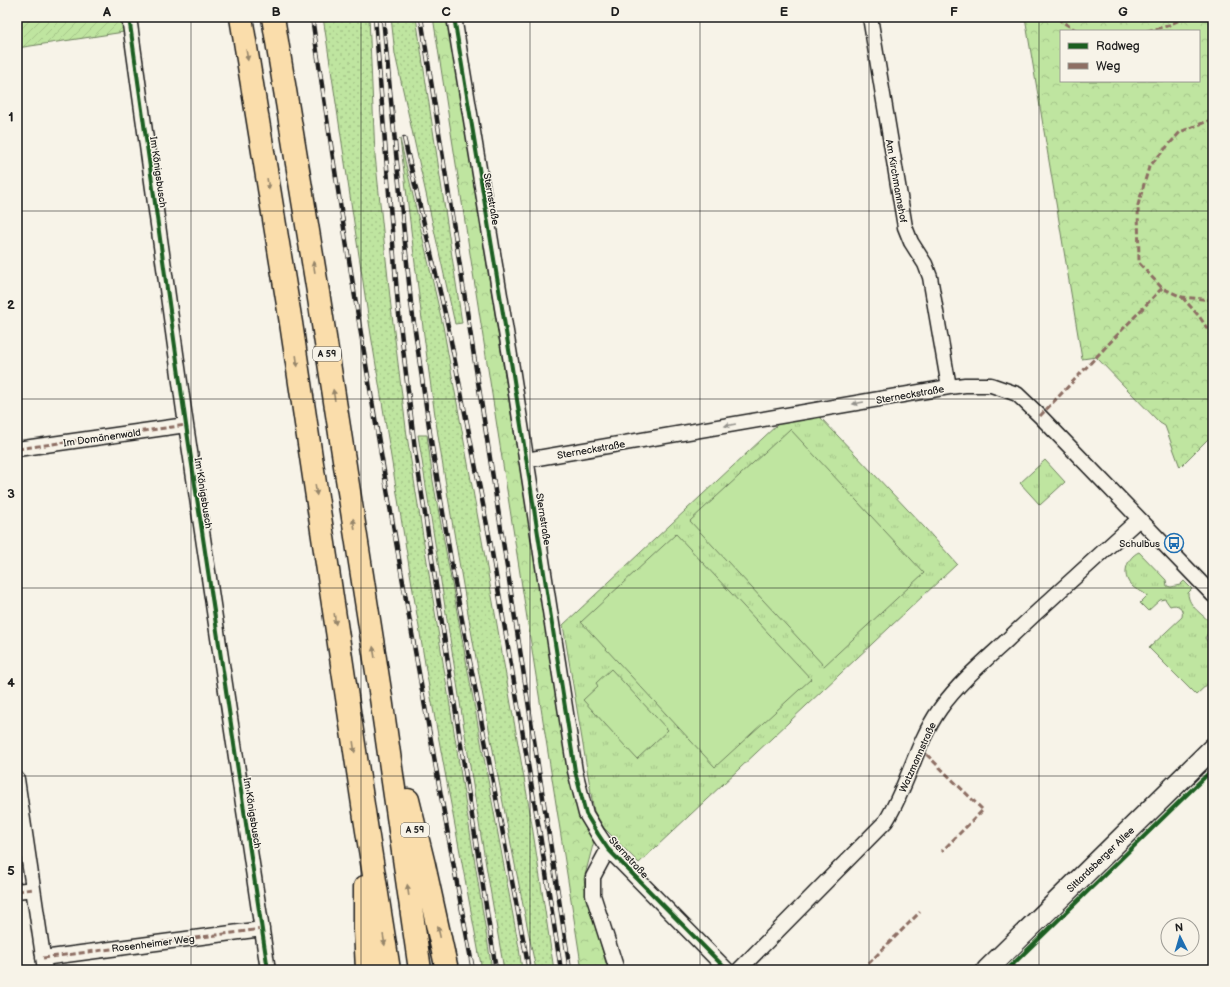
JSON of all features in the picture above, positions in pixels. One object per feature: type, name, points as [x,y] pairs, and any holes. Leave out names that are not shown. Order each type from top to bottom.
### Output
[{"type":"highway","points":[[240,17],[291,323],[389,970]]},
{"type":"highway","name":"A 59","points":[[273,17],[319,299],[380,691],[420,970]]},
{"type":"highway","name":"A 59","points":[[380,691],[424,865],[448,970]]},
{"type":"highway","points":[[365,818],[365,929],[367,970]]},
{"type":"main road","name":"Sittardsberger Allee","points":[[987,970],[1213,748]]},
{"type":"street","name":"Im Königsbusch","points":[[129,17],[186,425],[268,970]]},
{"type":"street","name":"Sternstraße","points":[[454,17],[575,771],[586,814],[608,849],[727,970]]},
{"type":"street","name":"Am Kirchmannshof","points":[[870,17],[905,227],[911,242],[925,264],[930,277],[949,387]]},
{"type":"street","name":"Sterneckstraße","points":[[526,460],[949,387],[965,385],[991,385],[1017,394],[1213,595]]},
{"type":"street","name":"Im Domänenwald","points":[[17,449],[186,425]]},
{"type":"street","name":"Watzmannstraße","points":[[739,970],[886,821],[896,806],[928,727],[952,694],[1015,633],[1139,519]]},
{"type":"street","points":[[17,779],[44,964]]},
{"type":"street","name":"Sternstraße","points":[[608,849],[593,877],[593,895],[617,970]]},
{"type":"street","points":[[17,891],[33,889]]},
{"type":"street","name":"Rosenheimer Weg","points":[[44,964],[262,929]]},
{"type":"green space","points":[[17,17],[122,17],[124,32],[17,48]]},
{"type":"green space","points":[[323,17],[369,17],[375,155],[391,307],[407,436],[492,970],[482,970],[427,676],[371,335]]},
{"type":"green space","points":[[391,17],[416,17],[462,323],[455,324],[395,54]]},
{"type":"green space","points":[[433,17],[447,17],[572,790],[579,813],[594,841],[584,879],[586,893],[608,970],[582,970]]},
{"type":"green space","points":[[1025,17],[1213,17],[1213,434],[1180,467],[1165,426],[1160,423],[1096,357],[1082,359]]},
{"type":"green space","points":[[400,139],[443,326],[530,812],[554,970],[536,970],[488,725],[438,437]]},
{"type":"green space","points":[[820,417],[957,564],[639,863],[604,828],[594,811],[563,625],[778,424]]},
{"type":"green space","points":[[790,429],[924,573],[824,666],[690,521]]},
{"type":"green space","points":[[418,435],[427,435],[433,481],[522,970],[504,970],[481,836]]},
{"type":"green space","points":[[1045,460],[1065,482],[1040,505],[1020,483]]},
{"type":"green space","points":[[676,534],[811,679],[715,767],[581,622]]},
{"type":"green space","points":[[1139,552],[1166,580],[1167,586],[1171,587],[1180,585],[1184,581],[1192,589],[1188,593],[1194,607],[1213,625],[1205,638],[1213,650],[1213,679],[1196,695],[1149,648],[1182,617],[1182,611],[1180,607],[1176,605],[1170,606],[1165,599],[1160,600],[1148,611],[1140,603],[1147,596],[1131,585],[1126,576],[1127,567],[1131,558]]},
{"type":"green space","points":[[611,669],[668,730],[637,759],[583,700],[598,686],[596,683]]},
{"type":"railway","points":[[312,17],[348,256],[388,494],[429,732],[473,970]]},
{"type":"railway","points":[[375,17],[398,306],[415,450],[496,970]]},
{"type":"railway","points":[[383,17],[411,303],[432,447],[454,578],[529,970]]},
{"type":"railway","points":[[421,17],[570,970]]},
{"type":"railway","points":[[404,138],[448,326],[489,535],[540,835],[561,970]]},
{"type":"marked path","points":[[1058,17],[1061,21],[1075,30]]},
{"type":"marked path","points":[[1151,30],[1167,26],[1186,17]]},
{"type":"marked path","points":[[1213,119],[1180,132],[1149,167],[1138,205],[1139,263],[1162,288],[1182,297],[1213,300]]},
{"type":"marked path","points":[[1040,416],[1162,288]]},
{"type":"marked path","points":[[1182,297],[1199,316],[1213,337]]},
{"type":"marked path","points":[[17,449],[186,425]]},
{"type":"marked path","points":[[920,748],[983,810],[942,851]]},
{"type":"marked path","points":[[17,891],[33,889]]},
{"type":"marked path","points":[[862,970],[920,912]]},
{"type":"marked path","points":[[43,958],[262,929]]},
{"type":"cycle path","points":[[129,17],[186,425],[268,970]]},
{"type":"cycle path","points":[[454,17],[512,368],[575,771],[586,814],[608,849],[727,970]]},
{"type":"cycle path","points":[[1007,970],[1213,769]]},
{"type":"place","name":"Schulbus","points":[[1174,543]]}]
